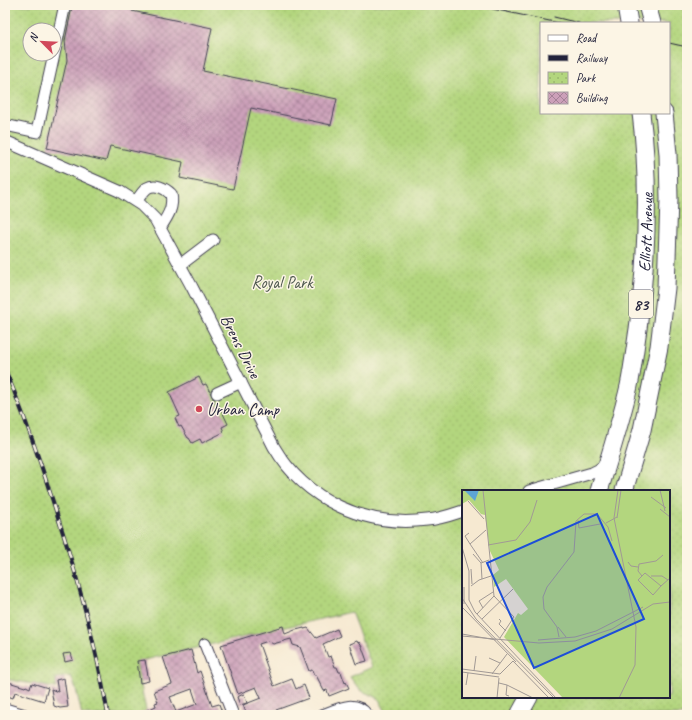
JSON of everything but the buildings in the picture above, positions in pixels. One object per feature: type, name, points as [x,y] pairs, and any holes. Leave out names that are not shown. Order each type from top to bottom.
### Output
[{"type":"highway","points":[[626,5],[630,22]]},
{"type":"highway","points":[[647,5],[652,22]]},
{"type":"highway","name":"Elliott Avenue","points":[[599,490],[629,385],[642,293],[646,246],[646,201],[644,137],[641,114]]},
{"type":"highway","name":"Elliott Avenue","points":[[624,490],[642,430],[660,348],[666,288],[669,200],[668,154],[664,114]]},
{"type":"highway","points":[[506,715],[515,698]]},
{"type":"highway","points":[[519,715],[528,698]]},
{"type":"street","points":[[5,125],[37,132],[64,9]]},
{"type":"street","name":"Brens Drive","points":[[5,141],[88,176],[119,191],[142,205],[155,219],[267,435],[282,460],[305,484],[325,499],[341,508],[375,519],[409,522],[433,519],[462,511]]},
{"type":"street","points":[[136,201],[147,188],[155,186],[163,188],[171,194],[173,201],[170,212],[160,228]]},
{"type":"street","points":[[180,265],[213,240]]},
{"type":"street","points":[[217,393],[240,382]]},
{"type":"street","points":[[532,490],[592,473],[608,461]]},
{"type":"street","points":[[205,644],[233,715]]},
{"type":"street","points":[[323,715],[348,706],[354,706],[363,713]]},
{"type":"street","points":[[5,709],[25,715]]},
{"type":"street","points":[[340,715],[352,712],[363,713]]},
{"type":"green space","name":"Royal Park","points":[[5,5],[687,5],[687,715],[388,715],[378,698],[360,690],[350,677],[372,667],[351,612],[136,662],[147,715],[82,715],[76,689],[71,676],[56,678],[56,688],[5,679]]},
{"type":"tram line","points":[[474,5],[554,22]]},
{"type":"tram line","points":[[554,17],[575,22]]},
{"type":"tram line","points":[[670,43],[687,47]]},
{"type":"railway","points":[[5,369],[32,439],[71,559],[92,636],[108,715]]},
{"type":"place","name":"Urban Camp","points":[[199,409]]}]
